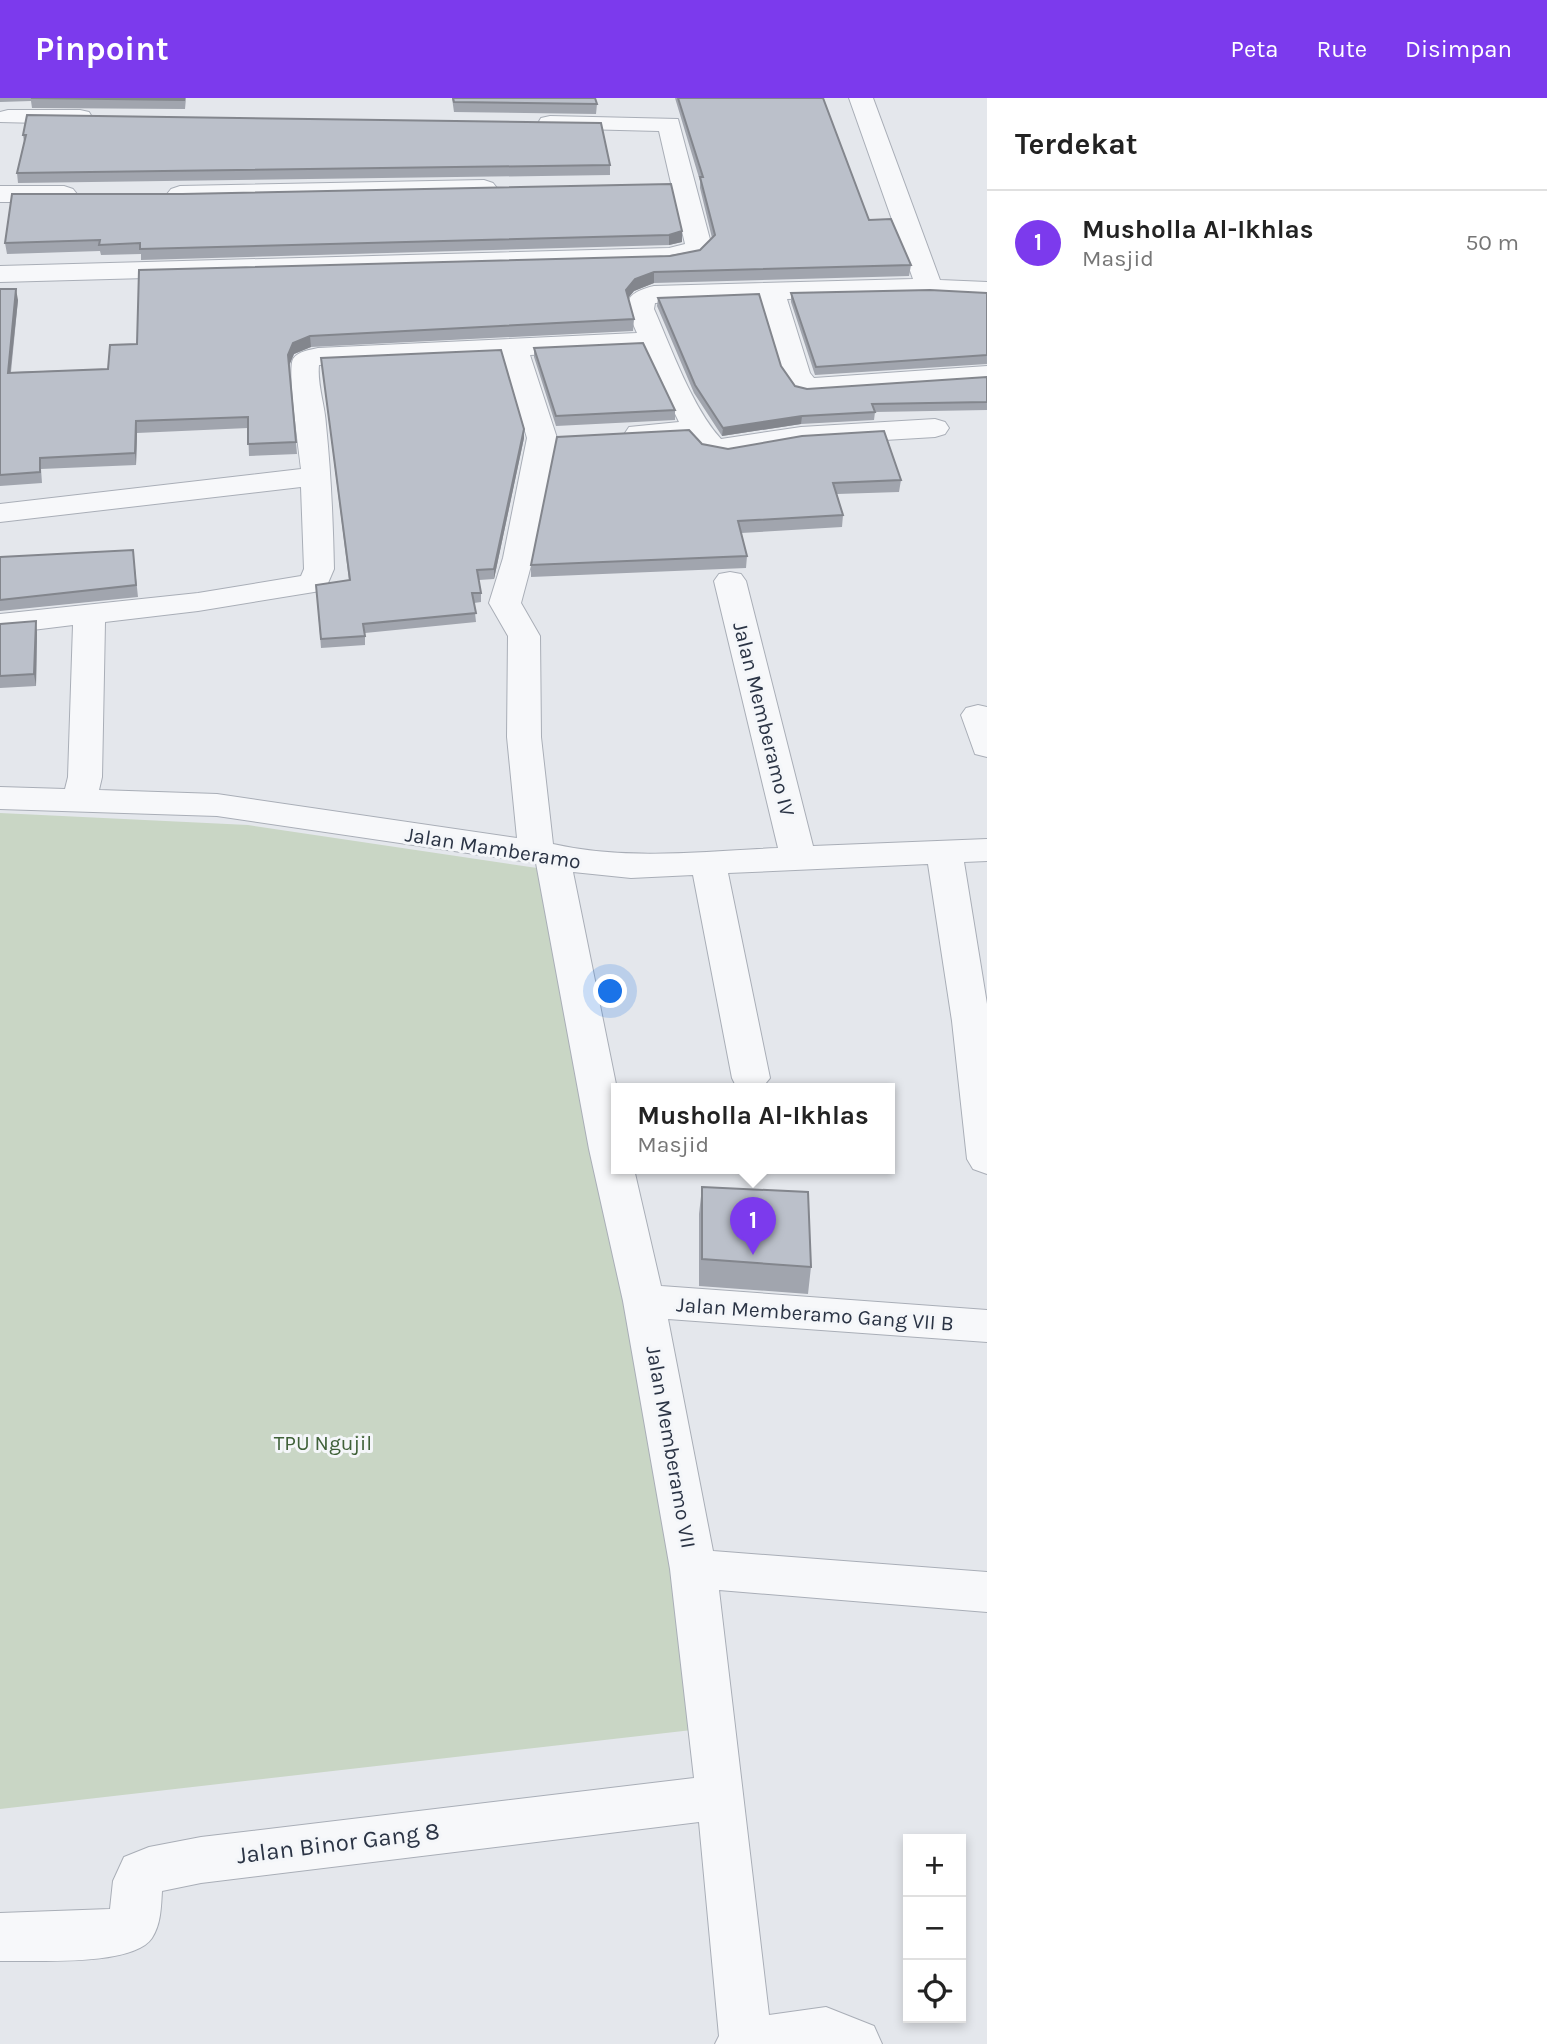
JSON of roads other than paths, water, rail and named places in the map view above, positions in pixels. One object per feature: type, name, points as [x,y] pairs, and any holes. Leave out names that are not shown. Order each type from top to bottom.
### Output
[{"type":"street","points":[[0,274],[689,253],[699,247],[682,184],[666,98]]},
{"type":"street","points":[[861,98],[929,287]]},
{"type":"street","points":[[8,112],[105,118]]},
{"type":"street","points":[[531,123],[669,124]]},
{"type":"street","points":[[654,185],[682,184]]},
{"type":"street","points":[[156,194],[504,188]]},
{"type":"street","points":[[0,194],[89,194]]},
{"type":"street","points":[[935,428],[801,436],[727,449],[712,447],[697,430],[654,341],[640,309],[642,299],[664,293],[771,290],[929,287],[987,290]]},
{"type":"street","points":[[771,290],[796,373],[806,387],[987,373]]},
{"type":"street","points":[[0,624],[189,604],[314,583],[319,569],[316,476],[304,377],[306,361],[332,354],[654,341]]},
{"type":"street","name":"Jalan Memberamo VII","points":[[513,345],[555,437],[505,603],[524,636],[524,737],[544,855],[611,1158]]},
{"type":"street","points":[[607,435],[697,430]]},
{"type":"street","points":[[0,513],[316,476]]},
{"type":"street","name":"Jalan Memberamo IV","points":[[730,581],[798,856]]},
{"type":"street","points":[[79,800],[85,777],[89,613]]},
{"type":"street","points":[[978,715],[987,747]]},
{"type":"street","name":"Jalan Mamberamo","points":[[0,798],[217,805],[631,866],[798,856],[987,850]]},
{"type":"street","points":[[944,852],[971,1021],[987,1159]]},
{"type":"street","points":[[708,861],[751,1078]]},
{"type":"street","name":"Jalan Memberamo VII","points":[[615,1174],[644,1301],[693,1569],[721,1797],[745,2044]]},
{"type":"street","name":"Jalan Memberamo Gang VII B","points":[[644,1301],[987,1326]]},
{"type":"street","points":[[693,1569],[987,1592]]},
{"type":"street","name":"Jalan Binor Gang 8","points":[[0,1937],[109,1933],[126,1929],[134,1921],[138,1881],[149,1870],[201,1860],[721,1797]]},
{"type":"street","points":[[745,2044],[826,2033],[855,2044]]},
{"type":"place","name":"Musholla Al-Ikhlas","points":[[753,1255]]},
{"type":"park label","name":"TPU Ngujil","points":[[323,1443]]}]
